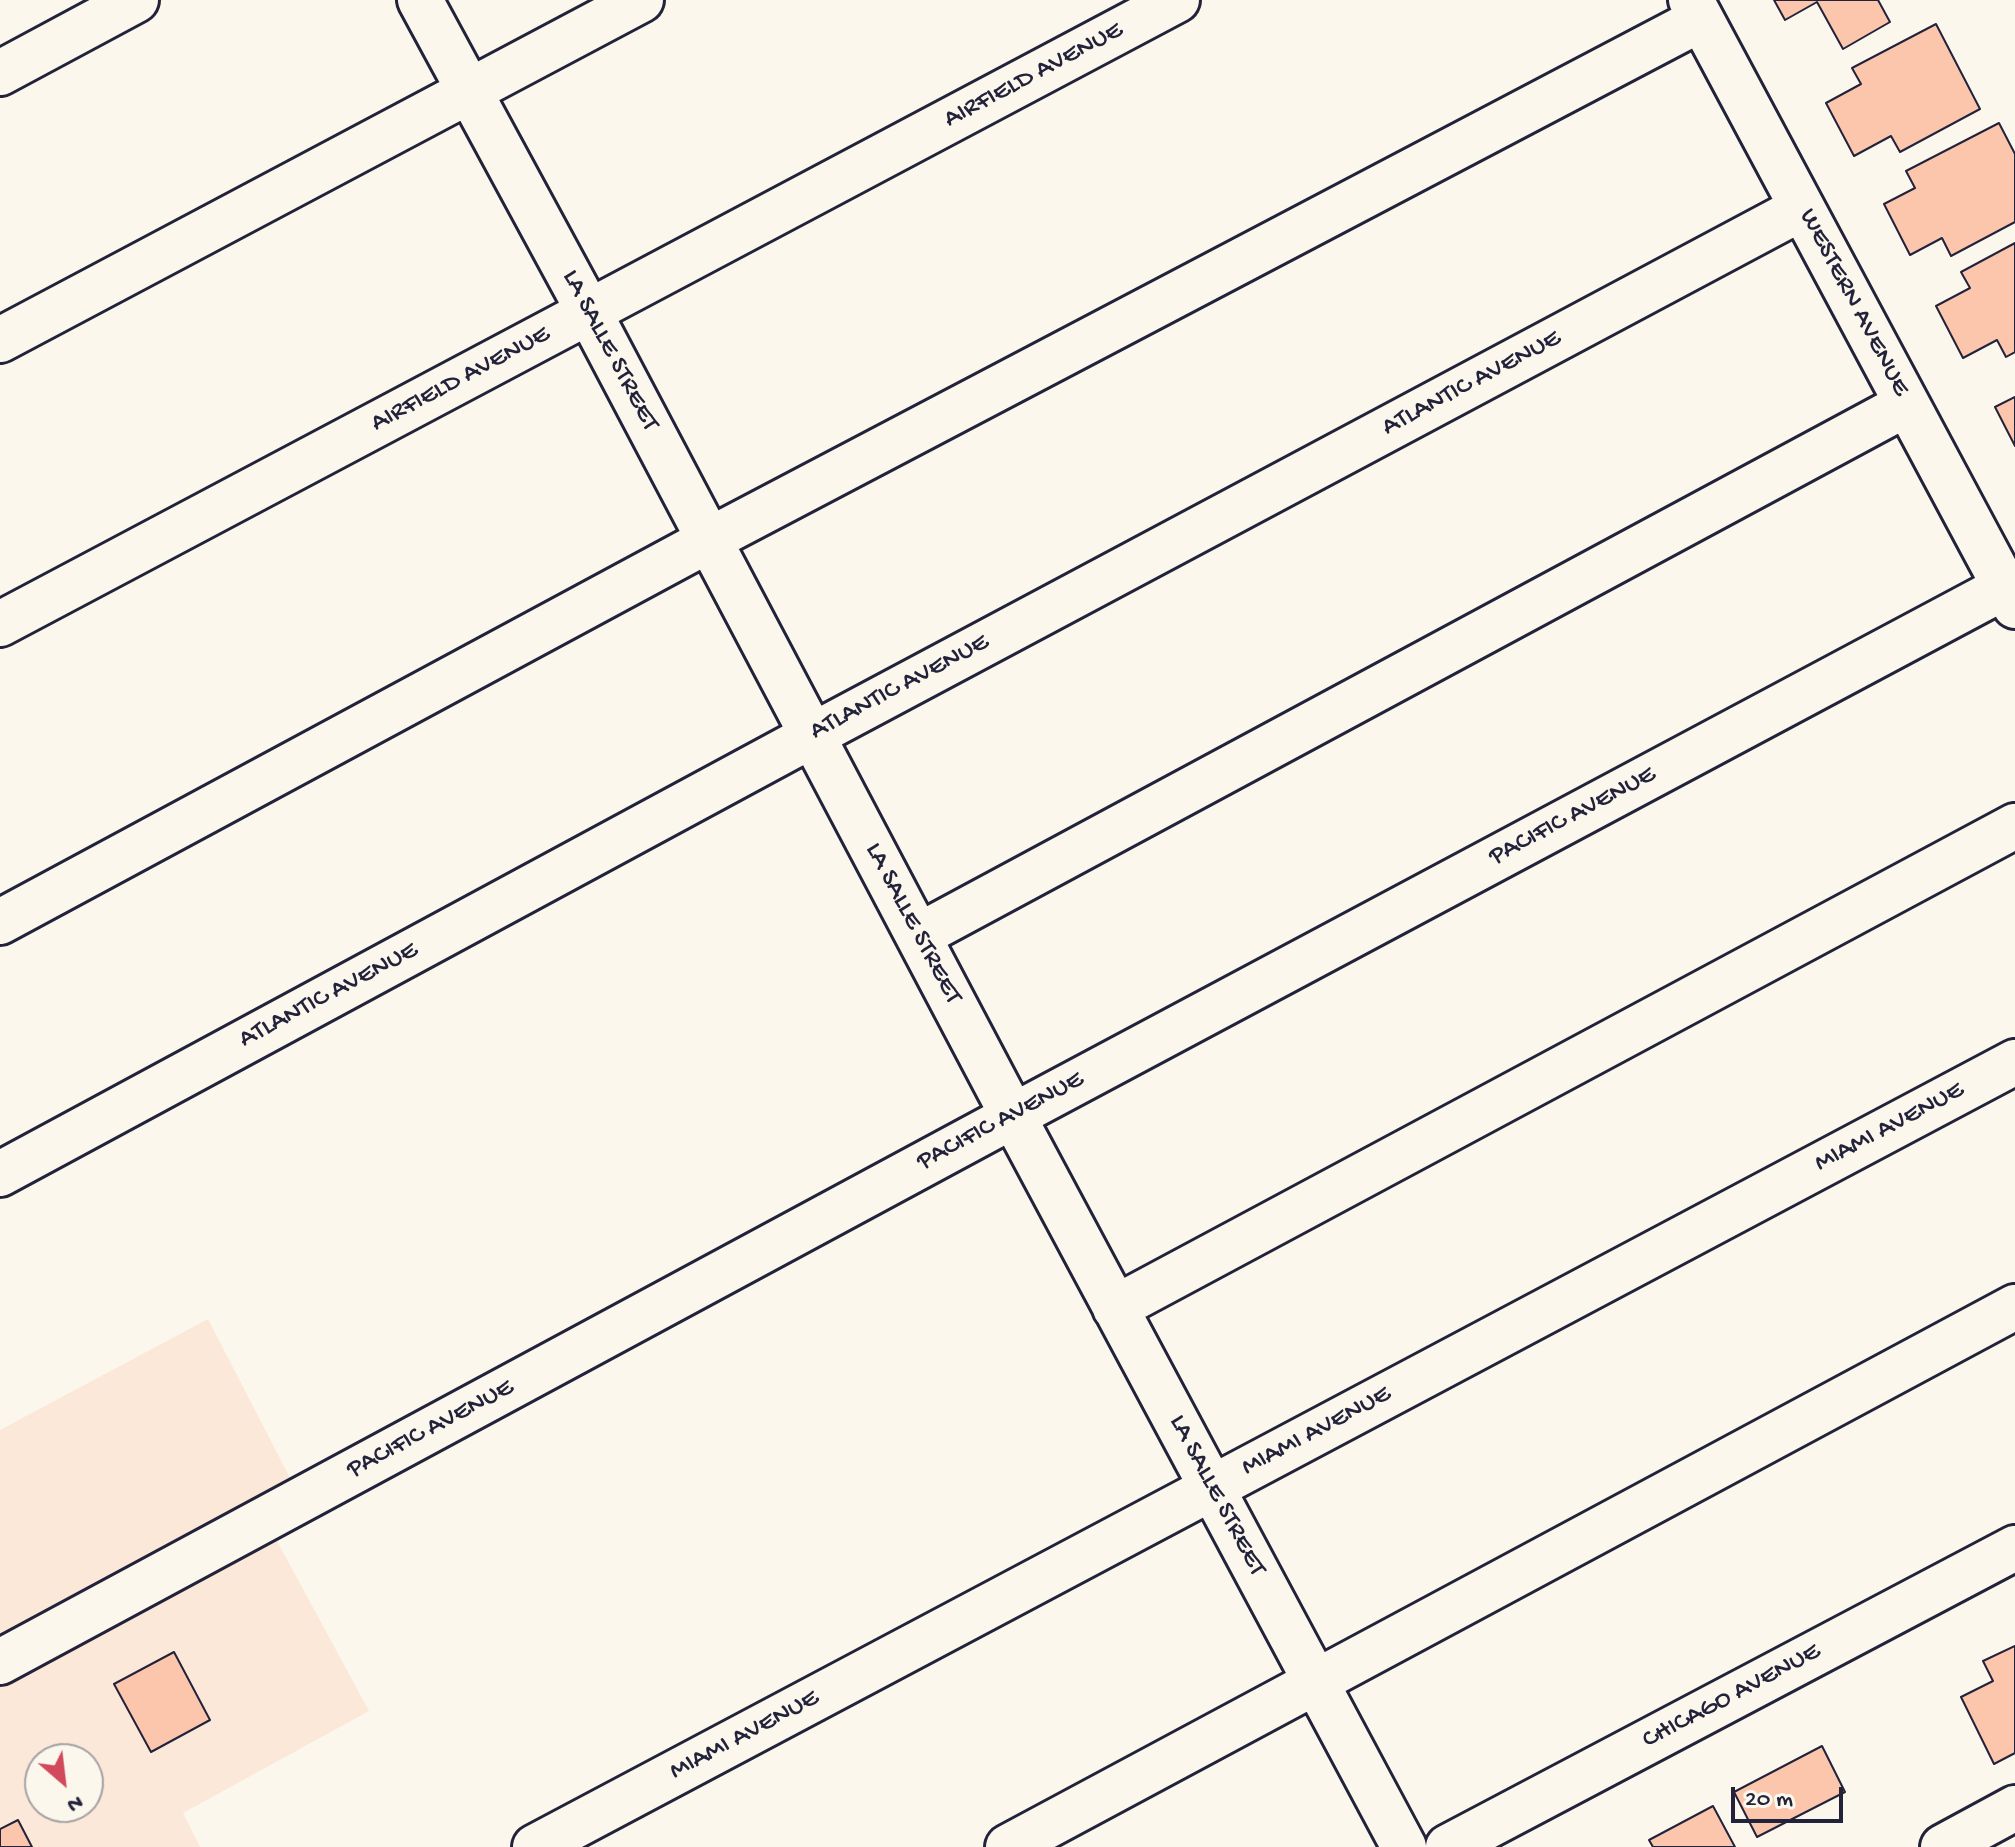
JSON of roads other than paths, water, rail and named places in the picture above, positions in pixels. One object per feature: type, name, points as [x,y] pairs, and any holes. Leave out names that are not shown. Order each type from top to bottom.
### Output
[{"type":"street","points":[[0,73],[136,0]]},
{"type":"street","name":"LA SALLE STREET","points":[[420,0],[589,312],[1013,1116],[1404,1847]]},
{"type":"street","points":[[0,340],[641,0]]},
{"type":"street","name":"AIRFIELD AVENUE","points":[[0,624],[1177,0]]},
{"type":"street","points":[[0,922],[1696,10]]},
{"type":"street","name":"WESTERN AVENUE","points":[[1696,10],[2010,596]]},
{"type":"street","name":"ATLANTIC AVENUE","points":[[0,1174],[813,735],[1802,208]]},
{"type":"street","points":[[918,936],[1907,404]]},
{"type":"street","name":"PACIFIC AVENUE","points":[[0,1662],[1013,1116],[2010,596]]},
{"type":"street","points":[[1115,1308],[2015,826]]},
{"type":"street","name":"MIAMI AVENUE","points":[[535,1847],[2015,1062]]},
{"type":"street","points":[[1008,1847],[2015,1307]]},
{"type":"street","name":"CHICAGO AVENUE","points":[[1448,1847],[2015,1548]]},
{"type":"street","points":[[1943,1847],[2015,1808]]}]
